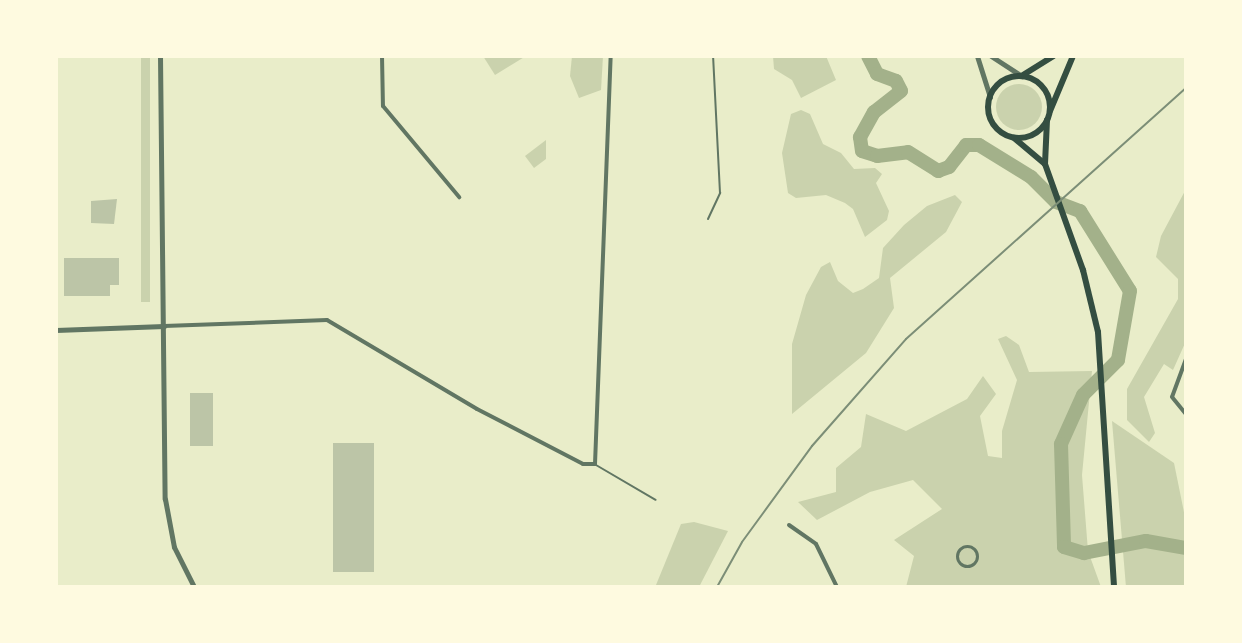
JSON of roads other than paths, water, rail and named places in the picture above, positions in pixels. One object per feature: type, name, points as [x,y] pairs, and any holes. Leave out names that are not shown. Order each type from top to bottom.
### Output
[{"type":"main road","points":[[1045,164],[990,117],[990,97],[1002,81],[1022,76],[1054,56]]},
{"type":"main road","points":[[1010,136],[1032,135],[1048,117],[1073,56]]},
{"type":"main road","points":[[1022,76],[1044,89],[1048,117],[1045,164],[1077,251],[1101,362],[1108,535],[1114,587]]},
{"type":"street","points":[[160,56],[166,515],[177,556],[194,587]]},
{"type":"street","points":[[382,56],[383,106],[459,197]]},
{"type":"street","points":[[56,330],[317,317],[369,341],[477,409],[583,464],[595,464],[611,56]]},
{"type":"street","points":[[977,56],[990,97]]},
{"type":"street","points":[[991,56],[1022,76]]},
{"type":"street","points":[[1186,359],[1172,397],[1186,414]]},
{"type":"street","points":[[789,525],[816,544],[837,587]]},
{"type":"street","points":[[968,546],[977,558],[966,566],[958,555],[968,546]]},
{"type":"lane","points":[[708,219],[721,183],[713,56]]},
{"type":"lane","points":[[595,464],[656,500]]},
{"type":"waterway","points":[[868,56],[877,74],[896,81],[901,91],[874,112],[860,137],[862,151],[877,156],[908,152],[938,171],[949,167],[966,145],[979,145],[1031,177],[1056,202],[1080,211],[1130,291],[1118,360],[1083,395],[1061,444],[1064,547],[1084,553],[1146,541],[1186,548]]},
{"type":"railway","points":[[717,587],[742,542],[812,446],[906,339],[1186,88]]}]
